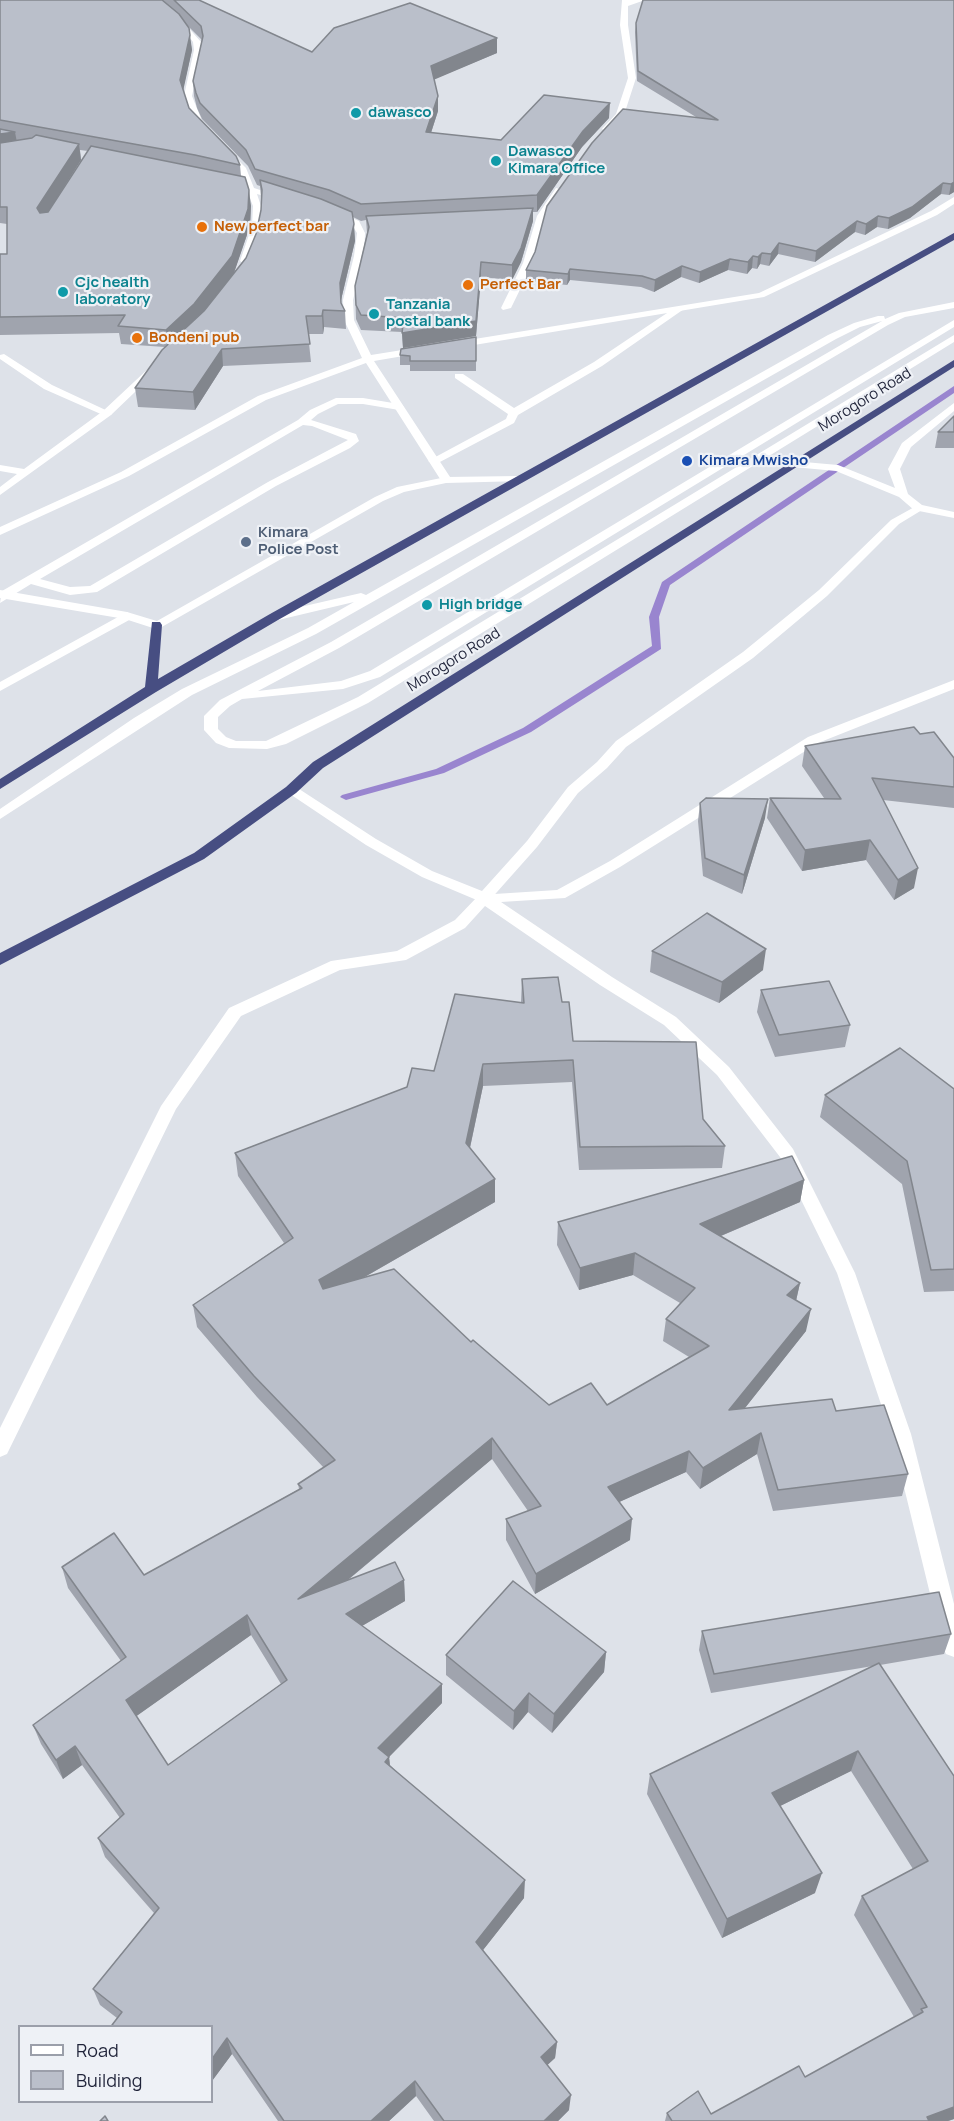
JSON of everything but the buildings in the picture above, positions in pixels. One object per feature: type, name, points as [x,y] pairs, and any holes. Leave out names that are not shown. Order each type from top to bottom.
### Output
[{"type":"highway","points":[[0,785],[150,690],[274,617],[954,236]]},
{"type":"highway","name":"Morogoro Road","points":[[0,960],[199,856],[291,790],[318,765],[954,363]]},
{"type":"highway","points":[[150,690],[156,625]]},
{"type":"street","points":[[154,0],[184,26],[197,42],[198,50],[188,96],[196,121],[211,138]]},
{"type":"street","points":[[603,133],[620,115],[632,78],[624,25],[624,2],[642,0]]},
{"type":"street","points":[[219,146],[243,170],[252,189],[256,206],[256,226],[250,250],[240,274]]},
{"type":"street","points":[[218,181],[294,202]]},
{"type":"street","points":[[506,308],[528,263],[541,216],[565,182]]},
{"type":"street","points":[[449,346],[761,295],[934,213],[954,200]]},
{"type":"street","points":[[326,211],[359,226],[371,225]]},
{"type":"street","points":[[530,216],[541,216]]},
{"type":"street","points":[[359,226],[362,241],[348,300],[349,320],[368,359],[446,480]]},
{"type":"street","points":[[0,815],[139,721],[187,692],[312,631],[832,337],[857,325],[954,305]]},
{"type":"street","points":[[434,461],[510,421],[514,413],[598,364],[679,309]]},
{"type":"street","points":[[225,703],[334,645],[902,315]]},
{"type":"street","name":"Morogoro Road","points":[[954,323],[375,674],[343,685],[246,696],[225,703],[211,716],[211,730],[227,743],[251,747],[281,741],[363,700],[954,338]]},
{"type":"street","points":[[0,531],[126,474],[262,398],[368,359],[437,348]]},
{"type":"street","points":[[4,357],[48,387],[107,413]]},
{"type":"street","points":[[0,492],[24,472],[107,413],[163,360]]},
{"type":"street","points":[[459,376],[514,413]]},
{"type":"street","points":[[2,596],[336,401],[363,401],[399,407]]},
{"type":"street","points":[[903,495],[894,469],[906,445],[954,406]]},
{"type":"street","points":[[30,580],[70,591],[93,589],[272,484],[354,441],[352,436],[302,422]]},
{"type":"street","points":[[794,464],[837,468],[903,495],[918,508],[954,515]]},
{"type":"street","points":[[0,468],[24,472]]},
{"type":"street","points":[[2,596],[128,616],[156,625],[379,498],[415,485],[446,480],[519,479]]},
{"type":"street","points":[[0,1448],[169,1106],[235,1012],[337,965],[401,956],[460,924],[532,844],[573,790],[602,765],[621,744],[748,655],[823,593],[895,522],[918,508]]},
{"type":"street","points":[[274,617],[382,592]]},
{"type":"street","points":[[0,687],[128,616]]},
{"type":"street","points":[[484,898],[560,895],[615,864],[813,740],[954,684]]},
{"type":"street","points":[[291,790],[371,842],[427,874],[484,898],[606,981],[670,1020],[723,1071],[787,1154],[846,1273],[902,1434],[954,1647]]},
{"type":"waterway","points":[[346,797],[440,771],[527,730],[657,647],[654,617],[666,584],[954,389]]},
{"type":"place","name":"dawasco","points":[[356,113]]},
{"type":"place","name":"Dawasco Kimara Office","points":[[496,161]]},
{"type":"place","name":"New perfect bar","points":[[202,227]]},
{"type":"place","name":"Perfect Bar","points":[[468,285]]},
{"type":"place","name":"Cjc health laboratory","points":[[63,292]]},
{"type":"place","name":"Tanzania postal bank","points":[[374,314]]},
{"type":"place","name":"Bondeni pub","points":[[137,338]]},
{"type":"place","name":"Kimara Mwisho","points":[[687,461]]},
{"type":"place","name":"Kimara Police Post","points":[[246,542]]},
{"type":"place","name":"High bridge","points":[[427,605]]}]
